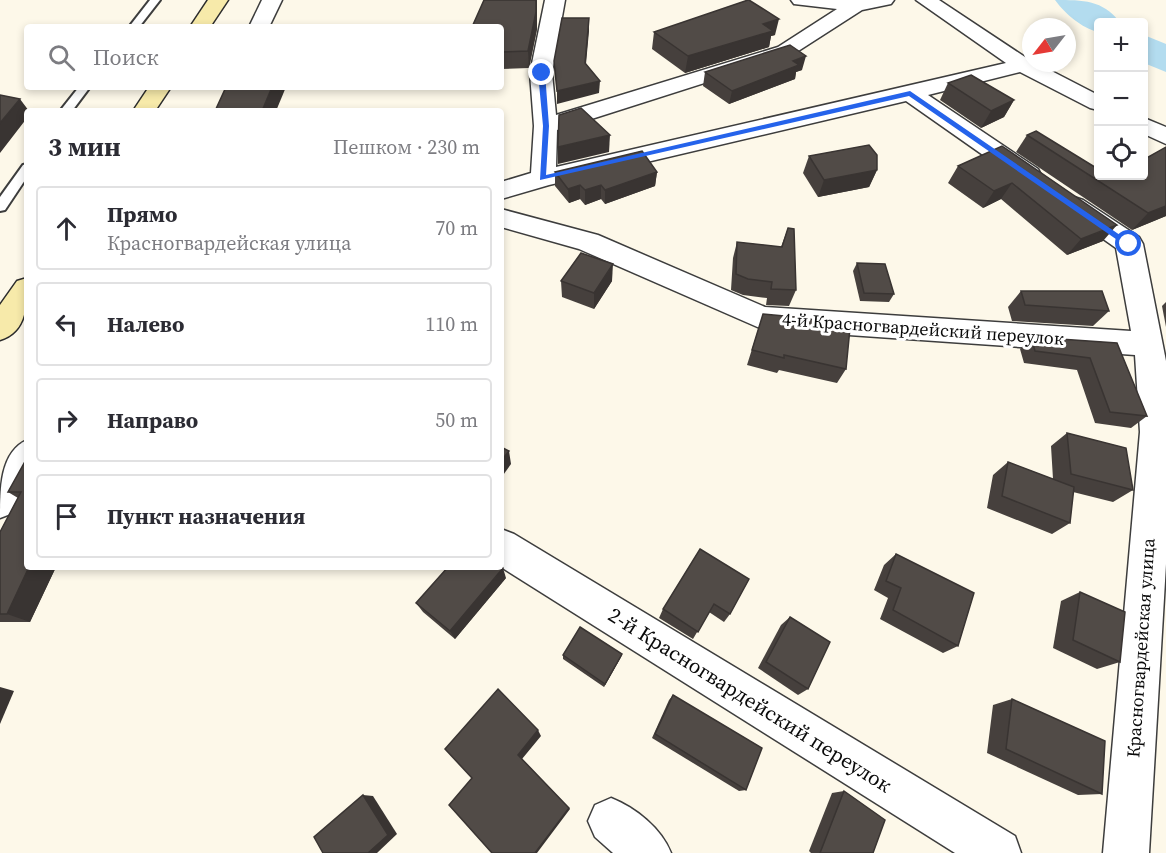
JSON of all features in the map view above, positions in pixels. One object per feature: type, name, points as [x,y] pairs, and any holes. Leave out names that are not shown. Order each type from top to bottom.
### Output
[{"type":"main road","points":[[202,24],[218,0]]},
{"type":"main road","points":[[146,108],[158,90]]},
{"type":"main road","points":[[0,328],[24,292]]},
{"type":"street","points":[[260,24],[272,0]]},
{"type":"street","points":[[543,178],[546,126],[542,73],[555,0]]},
{"type":"street","points":[[801,0],[856,5],[884,0]]},
{"type":"street","points":[[926,0],[1022,63]]},
{"type":"street","points":[[546,126],[785,51],[856,5]]},
{"type":"street","points":[[504,189],[1022,64]]},
{"type":"street","points":[[1038,72],[1094,101]]},
{"type":"street","name":"Красногвардейская улица","points":[[910,93],[1129,244],[1149,344],[1157,432],[1126,853]]},
{"type":"street","points":[[1145,126],[1166,137]]},
{"type":"street","name":"4-й Красногвардейский переулок","points":[[504,219],[588,242],[762,318],[1149,344]]},
{"type":"street","points":[[0,502],[24,460]]},
{"type":"street","name":"2-й Красногвардейский переулок","points":[[504,548],[998,853]]},
{"type":"street","points":[[611,821],[648,853]]},
{"type":"lane","points":[[136,24],[155,0]]},
{"type":"lane","points":[[68,108],[83,90]]},
{"type":"lane","points":[[0,207],[24,172]]},
{"type":"building","points":[[484,0],[536,0],[536,12],[528,51],[504,52],[504,24],[473,24]]},
{"type":"building","points":[[749,0],[779,19],[763,24],[773,31],[688,56],[654,32]]},
{"type":"building","points":[[562,18],[589,18],[585,63],[600,81],[557,91],[554,61]]},
{"type":"building","points":[[790,45],[806,56],[793,61],[799,65],[732,91],[705,72]]},
{"type":"building","points":[[971,75],[1014,100],[991,111],[948,83]]},
{"type":"building","points":[[225,90],[271,90],[263,108],[216,108]]},
{"type":"building","points":[[0,95],[20,99],[0,123]]},
{"type":"building","points":[[581,108],[610,135],[558,147],[559,115]]},
{"type":"building","points":[[1036,131],[1094,167],[1094,178],[1027,135]]},
{"type":"building","points":[[869,145],[877,155],[877,170],[824,180],[809,156]]},
{"type":"building","points":[[1002,146],[1117,225],[1081,239],[1012,183],[994,191],[958,166]]},
{"type":"building","points":[[1166,147],[1166,206],[1148,213],[1097,180],[1148,180],[1148,157]]},
{"type":"building","points":[[642,151],[657,172],[605,190],[601,185],[585,190],[580,185],[568,189],[555,172]]},
{"type":"building","points":[[788,228],[794,229],[796,290],[771,289],[772,282],[748,279],[736,274],[737,242],[782,247]]},
{"type":"building","points":[[581,253],[613,264],[594,293],[561,281]]},
{"type":"building","points":[[857,263],[885,264],[894,294],[864,293]]},
{"type":"building","points":[[1021,291],[1102,291],[1109,311],[1025,305]]},
{"type":"building","points":[[763,314],[806,318],[850,328],[846,369],[752,350]]},
{"type":"building","points":[[1031,337],[1117,343],[1147,416],[1110,412],[1090,358],[1035,351]]},
{"type":"building","points":[[1067,433],[1126,448],[1133,490],[1071,474]]},
{"type":"building","points":[[1008,462],[1074,487],[1070,523],[1002,496]]},
{"type":"building","points":[[24,463],[24,570],[28,570],[7,614],[0,614],[0,532],[21,492],[8,492]]},
{"type":"building","points":[[700,549],[749,579],[730,614],[714,604],[698,632],[663,609]]},
{"type":"building","points":[[896,554],[974,593],[958,646],[893,610],[901,588],[886,581]]},
{"type":"building","points":[[445,570],[501,570],[450,631],[416,603]]},
{"type":"building","points":[[1080,592],[1125,612],[1120,662],[1073,640]]},
{"type":"building","points":[[790,617],[830,642],[808,689],[766,662]]},
{"type":"building","points":[[580,627],[622,654],[605,684],[563,655]]},
{"type":"building","points":[[498,689],[538,730],[518,755],[569,808],[535,853],[492,853],[449,805],[472,778],[445,749]]},
{"type":"building","points":[[673,695],[762,748],[746,790],[655,734]]},
{"type":"building","points":[[1012,699],[1105,741],[1102,794],[1006,749]]},
{"type":"building","points":[[844,791],[885,820],[873,853],[820,853]]},
{"type":"building","points":[[363,795],[388,835],[368,853],[323,853],[314,837]]},
{"type":"waterway","points":[[1073,0],[1097,18]]},
{"type":"waterway","points":[[1148,49],[1166,60]]},
{"type":"route","points":[[542,73],[546,126],[543,178],[910,93],[1129,244]]}]
